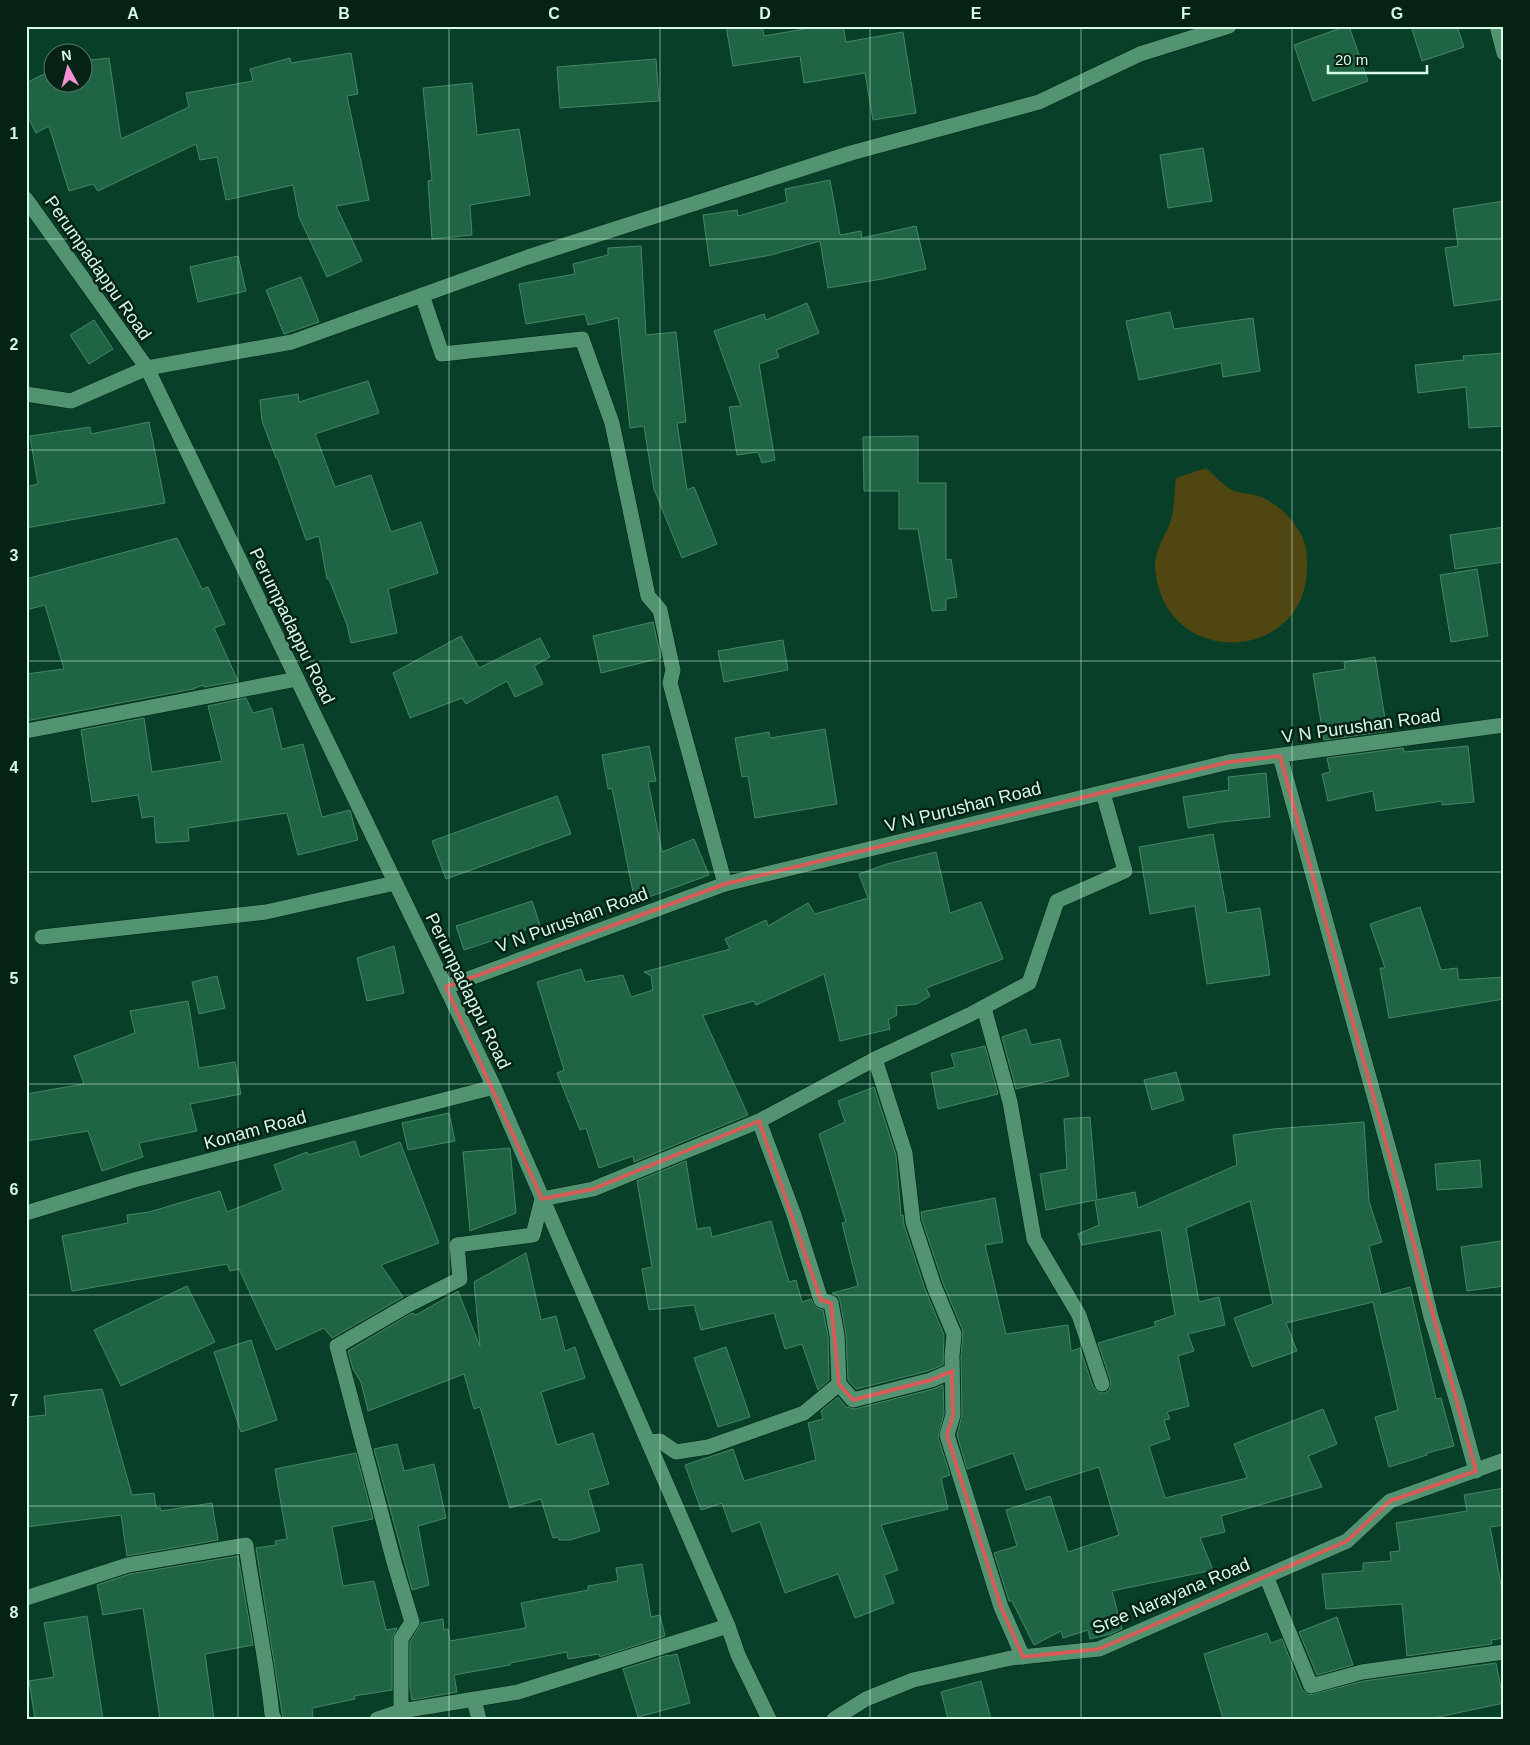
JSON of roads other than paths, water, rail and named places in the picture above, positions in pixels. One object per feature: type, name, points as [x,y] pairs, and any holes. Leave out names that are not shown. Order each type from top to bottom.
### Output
[{"type":"street","points":[[26,394],[71,401],[146,368],[292,342],[528,257],[851,152],[1039,102],[1140,54],[1229,26]]},
{"type":"street","points":[[1497,26],[1504,53]]},
{"type":"street","name":"Perumpadappu Road","points":[[26,199],[146,368],[494,1087],[728,1626],[738,1655],[769,1719]]},
{"type":"street","points":[[422,295],[442,354],[582,339],[612,424],[648,596],[660,610],[673,670],[670,683],[725,884]]},
{"type":"street","points":[[26,731],[297,679]]},
{"type":"street","name":"V N Purushan Road","points":[[446,987],[725,884],[1229,762],[1504,725]]},
{"type":"street","points":[[1280,756],[1398,1184],[1431,1317],[1476,1471]]},
{"type":"street","points":[[401,1711],[401,1639],[412,1622],[394,1562],[337,1346],[408,1305],[460,1280],[457,1245],[533,1235],[542,1199],[593,1189],[759,1121],[876,1059],[984,1008],[1029,983],[1057,901],[1125,871],[1103,793]]},
{"type":"street","points":[[42,937],[266,912],[395,883]]},
{"type":"street","points":[[984,1008],[1010,1102],[1034,1239],[1079,1315],[1102,1384]]},
{"type":"street","points":[[876,1059],[904,1153],[914,1222],[934,1286],[954,1334],[952,1370],[953,1415],[947,1435],[1001,1607],[1023,1657]]},
{"type":"street","name":"Konam Road","points":[[26,1213],[134,1180],[494,1087]]},
{"type":"street","points":[[759,1121],[794,1215],[821,1300],[831,1303],[837,1335],[839,1384],[853,1400],[931,1380],[952,1370]]},
{"type":"street","points":[[648,1442],[660,1441],[676,1452],[708,1447],[804,1413],[839,1384]]},
{"type":"street","name":"Sree Narayana Road","points":[[834,1719],[866,1699],[913,1680],[1011,1658],[1099,1649],[1347,1541],[1390,1501],[1504,1460]]},
{"type":"street","points":[[26,1598],[128,1565],[246,1545],[274,1719]]},
{"type":"street","points":[[1266,1576],[1310,1686],[1362,1672],[1504,1652]]},
{"type":"street","points":[[377,1719],[401,1711],[518,1692],[728,1626]]},
{"type":"street","points":[[474,1700],[479,1719]]}]
